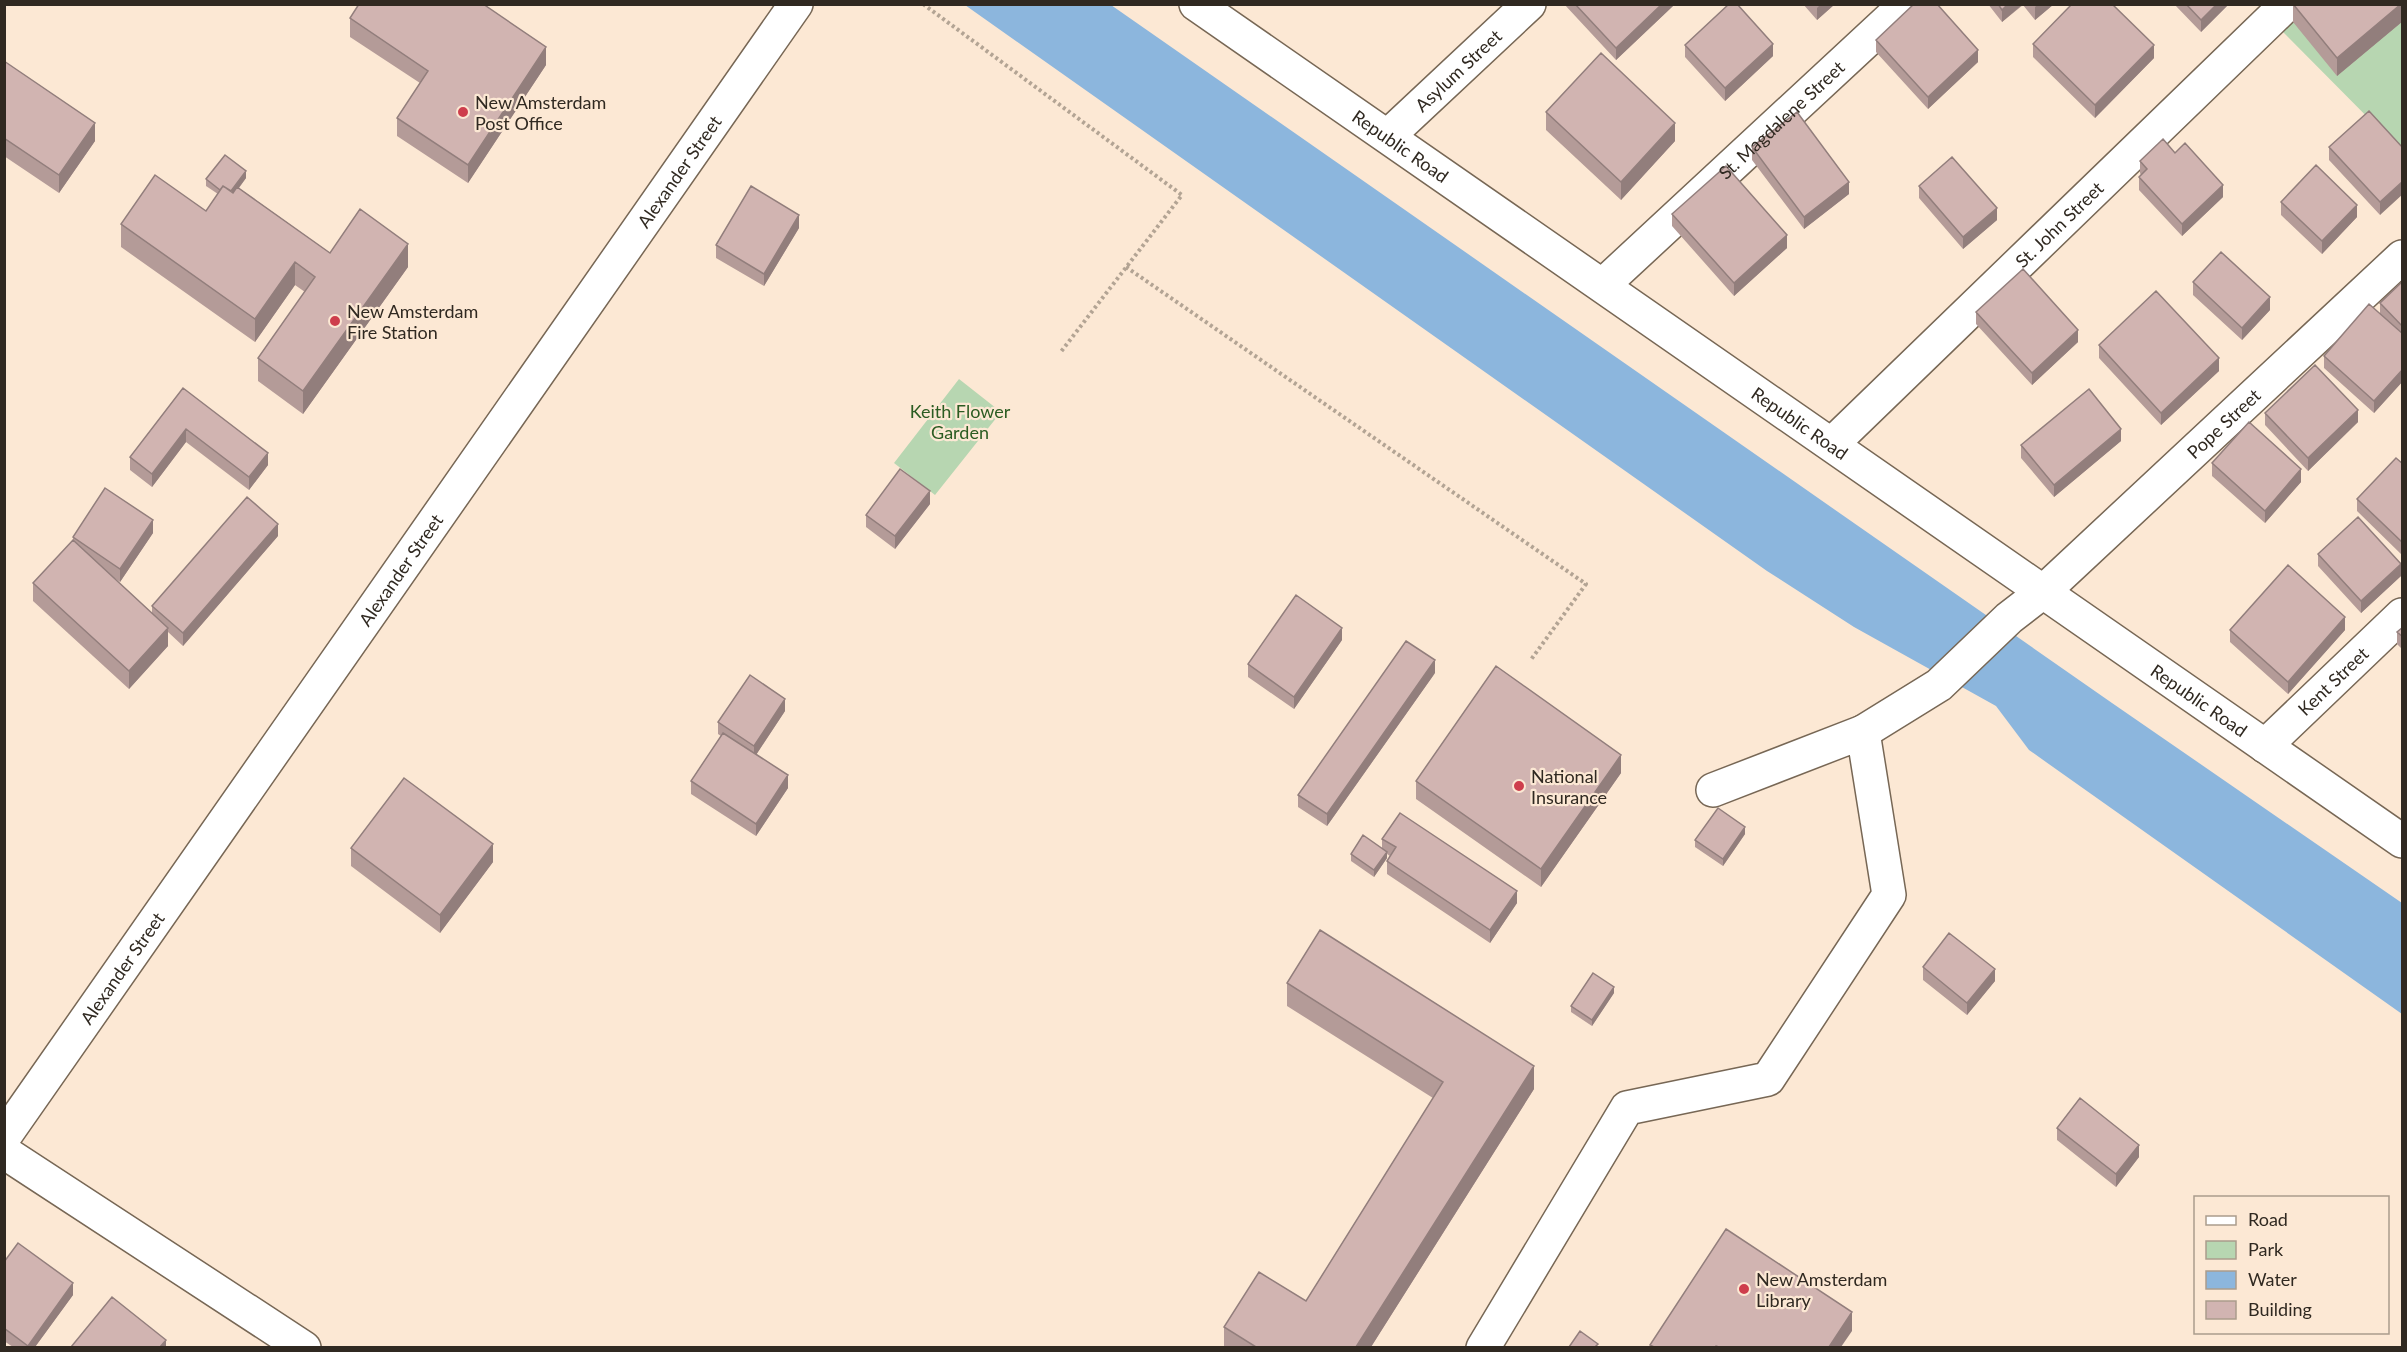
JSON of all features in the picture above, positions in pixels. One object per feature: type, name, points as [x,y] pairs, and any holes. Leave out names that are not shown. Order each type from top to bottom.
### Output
[{"type":"street","name":"Alexander Street","points":[[4,1137],[796,4]]},
{"type":"street","name":"Republic Road","points":[[1196,4],[2403,841]]},
{"type":"street","name":"Asylum Street","points":[[1388,136],[1529,4]]},
{"type":"street","name":"St. Magdalene Street","points":[[1603,285],[1906,4]]},
{"type":"street","name":"St. John Street","points":[[1832,444],[2287,4]]},
{"type":"street","name":"Pope Street","points":[[1713,790],[1863,732],[1939,685],[2009,618],[2044,591],[2403,256]]},
{"type":"street","name":"Kent Street","points":[[2265,746],[2403,615]]},
{"type":"street","points":[[1483,1347],[1628,1108],[1768,1079],[1889,895],[1863,732]]},
{"type":"street","points":[[4,1152],[304,1347]]},
{"type":"path","points":[[923,4],[1182,195],[1059,353]]},
{"type":"path","points":[[1126,267],[1586,584],[1530,661]]},
{"type":"green space","points":[[2306,5],[2402,5],[2402,152],[2280,29]]},
{"type":"green space","name":"Keith Flower Garden","points":[[959,379],[1001,412],[935,495],[894,463]]},
{"type":"water","points":[[965,5],[1111,5],[2402,903],[2402,1014],[2029,750],[1996,706],[1854,627],[1767,571]]},
{"type":"building","name":"New Amsterdam Post Office","points":[[359,4],[483,4],[546,47],[468,165],[397,118],[428,71],[350,18]]},
{"type":"building","points":[[1575,4],[1662,4],[1616,48]]},
{"type":"building","points":[[1729,4],[1737,4],[1773,44],[1725,88],[1685,45]]},
{"type":"building","points":[[1914,4],[1937,4],[1978,50],[1928,97],[1876,40]]},
{"type":"building","points":[[1998,4],[2008,4],[2002,10]]},
{"type":"building","points":[[2072,4],[2112,4],[2154,45],[2095,105],[2033,44]]},
{"type":"building","points":[[2186,4],[2217,4],[2201,20]]},
{"type":"building","points":[[2293,4],[2401,4],[2337,58]]},
{"type":"building","points":[[1601,53],[1675,123],[1621,182],[1546,112]]},
{"type":"building","points":[[4,61],[95,123],[59,175],[4,138]]},
{"type":"building","points":[[2369,111],[2403,148],[2403,181],[2380,202],[2329,147]]},
{"type":"building","points":[[1797,112],[1849,182],[1804,217],[1752,147]]},
{"type":"building","points":[[2163,139],[2175,153],[2185,143],[2223,185],[2182,224],[2139,177],[2147,169],[2140,161]]},
{"type":"building","points":[[225,155],[246,171],[231,191],[223,186],[220,190],[206,179]]},
{"type":"building","points":[[1952,157],[1997,208],[1963,237],[1919,186]]},
{"type":"building","points":[[2316,165],[2357,205],[2322,241],[2281,202]]},
{"type":"building","points":[[1726,166],[1787,235],[1734,283],[1672,214]]},
{"type":"building","name":"New Amsterdam Fire Station","points":[[155,175],[206,211],[223,186],[233,193],[237,187],[330,253],[360,209],[408,244],[303,391],[258,358],[315,277],[295,262],[255,319],[121,224]]},
{"type":"building","points":[[751,186],[799,215],[764,274],[716,245]]},
{"type":"building","points":[[2221,252],[2270,297],[2242,328],[2193,282]]},
{"type":"building","points":[[2023,269],[2078,330],[2032,373],[1976,312]]},
{"type":"building","points":[[2403,281],[2403,327],[2380,303]]},
{"type":"building","points":[[2156,291],[2219,358],[2161,413],[2099,345]]},
{"type":"building","points":[[2369,304],[2403,334],[2403,369],[2374,401],[2324,356]]},
{"type":"building","points":[[2315,365],[2358,410],[2308,458],[2265,413]]},
{"type":"building","points":[[183,388],[268,453],[249,477],[186,429],[152,474],[130,457]]},
{"type":"building","points":[[2089,389],[2121,429],[2054,485],[2021,445]]},
{"type":"building","points":[[2249,422],[2301,469],[2265,511],[2212,463]]},
{"type":"building","points":[[2396,458],[2403,464],[2403,543],[2357,499]]},
{"type":"building","points":[[900,469],[930,491],[895,536],[866,515]]},
{"type":"building","points":[[105,488],[153,520],[120,569],[73,537]]},
{"type":"building","points":[[247,497],[278,524],[183,633],[152,606]]},
{"type":"building","points":[[2358,517],[2401,564],[2361,601],[2318,554]]},
{"type":"building","points":[[73,540],[168,628],[129,671],[33,583]]},
{"type":"building","points":[[2288,565],[2345,617],[2288,682],[2230,630]]},
{"type":"building","points":[[1296,595],[1342,628],[1294,697],[1248,664]]},
{"type":"building","points":[[2403,627],[2403,637],[2397,632]]},
{"type":"building","points":[[1406,641],[1435,660],[1327,814],[1298,795]]},
{"type":"building","name":"National Insurance","points":[[1496,666],[1621,755],[1541,869],[1416,781]]},
{"type":"building","points":[[750,675],[785,699],[754,746],[718,722]]},
{"type":"building","points":[[723,733],[788,775],[756,824],[691,781]]},
{"type":"building","points":[[404,778],[493,844],[440,915],[351,848]]},
{"type":"building","points":[[1718,808],[1745,827],[1723,859],[1695,840]]},
{"type":"building","points":[[1400,813],[1517,891],[1490,930],[1387,861],[1396,847],[1382,839]]},
{"type":"building","points":[[1363,835],[1387,852],[1374,870],[1351,854]]},
{"type":"building","points":[[1320,930],[1534,1066],[1356,1347],[1256,1347],[1224,1327],[1259,1272],[1306,1301],[1443,1082],[1287,983]]},
{"type":"building","points":[[1949,933],[1995,969],[1967,1003],[1923,967]]},
{"type":"building","points":[[1593,973],[1614,987],[1592,1020],[1571,1006]]},
{"type":"building","points":[[2080,1098],[2139,1145],[2116,1174],[2057,1128]]},
{"type":"building","name":"New Amsterdam Library","points":[[1726,1229],[1852,1312],[1829,1347],[1654,1347],[1650,1345]]},
{"type":"building","points":[[18,1243],[73,1283],[28,1346],[4,1328],[4,1262]]},
{"type":"building","points":[[112,1297],[166,1340],[160,1347],[71,1347]]},
{"type":"building","points":[[1580,1331],[1598,1344],[1595,1347],[1569,1347]]},
{"type":"place","name":"New Amsterdam Post Office","points":[[463,112]]},
{"type":"place","name":"New Amsterdam Fire Station","points":[[335,321]]},
{"type":"place","name":"National Insurance","points":[[1519,786]]},
{"type":"place","name":"New Amsterdam Library","points":[[1744,1289]]}]
